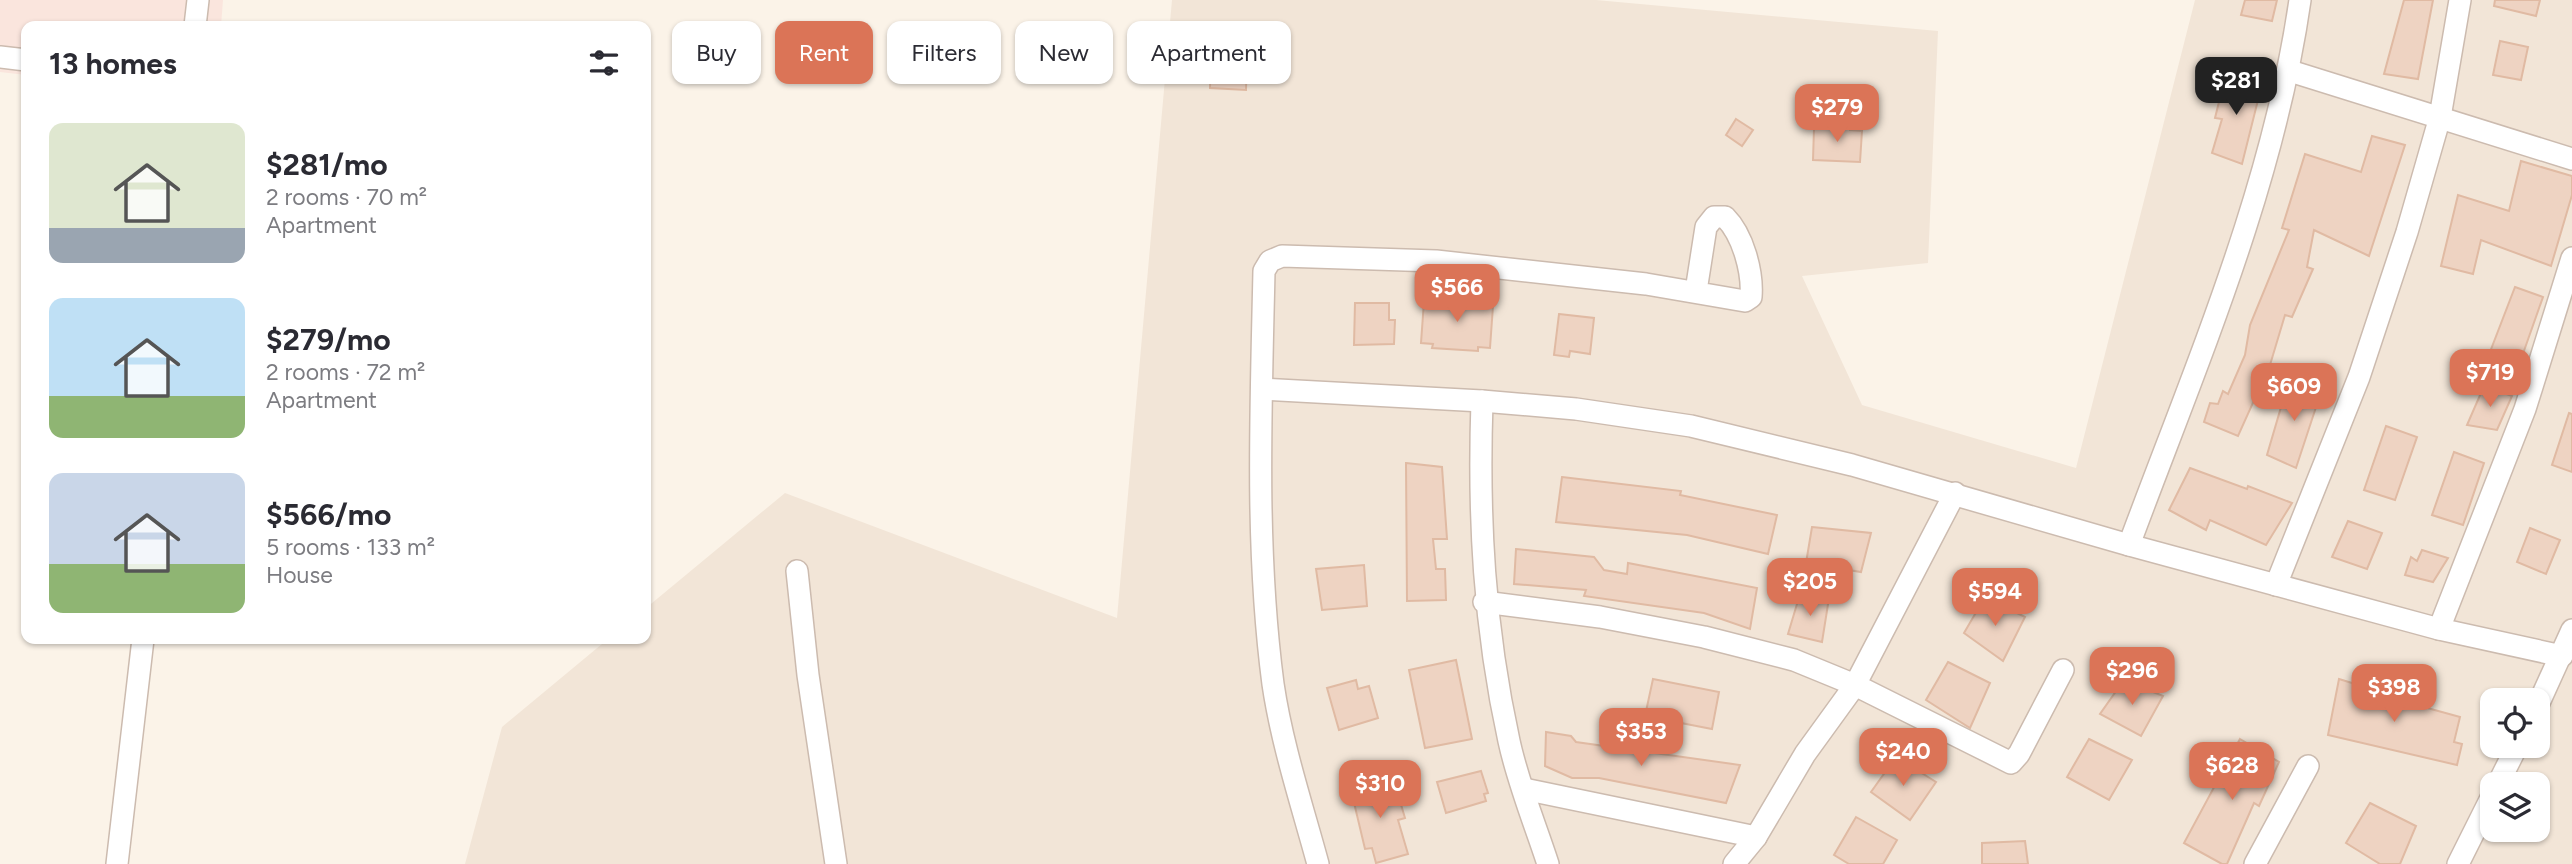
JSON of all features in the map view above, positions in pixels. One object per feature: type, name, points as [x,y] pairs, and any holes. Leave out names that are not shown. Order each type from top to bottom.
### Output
[{"type":"street","points":[[196,21],[198,0]]},
{"type":"street","points":[[2129,545],[2249,216],[2290,71],[2300,0]]},
{"type":"street","points":[[2276,585],[2359,377],[2407,232],[2440,117],[2460,0]]},
{"type":"street","points":[[0,57],[21,59]]},
{"type":"street","points":[[2290,71],[2572,159]]},
{"type":"street","points":[[1318,864],[1284,743],[1263,592],[1264,271],[1270,261],[1282,256],[1436,261],[1696,291]]},
{"type":"street","points":[[2439,629],[2525,409],[2572,258]]},
{"type":"street","points":[[1262,389],[1482,401],[1576,410],[1691,426],[1955,493],[2129,545],[2439,629],[2562,656]]},
{"type":"street","points":[[1482,401],[1479,469],[1484,602],[1510,744],[1548,864]]},
{"type":"street","points":[[1734,864],[1756,837],[1805,754],[1855,685],[1955,493]]},
{"type":"street","points":[[797,571],[808,675],[836,864]]},
{"type":"street","points":[[1484,602],[1600,617],[1704,637],[1794,660],[1855,685],[2011,763],[2019,754],[2063,670]]},
{"type":"street","points":[[2546,688],[2572,631]]},
{"type":"street","points":[[117,864],[142,644]]},
{"type":"street","points":[[2255,864],[2308,766]]},
{"type":"street","points":[[1524,789],[1756,837]]},
{"type":"street","points":[[2458,864],[2480,820]]},
{"type":"shaded area","points":[[0,0],[223,0],[221,21],[21,21],[21,74],[0,72]]},
{"type":"shaded area","points":[[1172,0],[1596,0],[1938,31],[1928,263],[1802,276],[1862,405],[2076,468],[2195,0],[2572,0],[2572,864],[465,864],[502,727],[602,644],[651,644],[651,604],[785,493],[1117,618],[1165,84],[1291,84],[1291,21],[1170,21]]},
{"type":"building","points":[[2245,0],[2277,0],[2272,21],[2241,15]]},
{"type":"building","points":[[2404,0],[2433,0],[2418,79],[2384,74]]},
{"type":"building","points":[[2495,0],[2540,0],[2536,16],[2494,6]]},
{"type":"building","points":[[2500,41],[2528,47],[2521,80],[2493,75]]},
{"type":"building","points":[[2226,74],[2262,84],[2242,164],[2212,153],[2222,119],[2215,118]]},
{"type":"building","points":[[1210,84],[1246,84],[1246,90],[1210,88]]},
{"type":"building","points":[[1736,119],[1753,130],[1742,146],[1726,135]]},
{"type":"building","points":[[1828,124],[1850,125],[1850,130],[1862,131],[1860,162],[1813,160],[1814,128],[1828,129]]},
{"type":"building","points":[[2372,136],[2405,145],[2369,256],[2314,230],[2307,267],[2313,269],[2292,317],[2285,315],[2270,365],[2238,436],[2204,422],[2210,403],[2218,404],[2223,391],[2228,394],[2245,355],[2250,325],[2289,230],[2282,228],[2305,154],[2361,172]]},
{"type":"building","points":[[2521,161],[2572,176],[2572,195],[2551,266],[2481,240],[2473,274],[2441,266],[2458,195],[2509,211]]},
{"type":"building","points":[[2515,287],[2543,297],[2519,365],[2490,352]]},
{"type":"building","points":[[1436,298],[1481,300],[1481,305],[1493,306],[1490,348],[1478,347],[1478,351],[1432,348],[1433,344],[1421,343],[1424,301],[1436,302]]},
{"type":"building","points":[[1355,303],[1389,303],[1389,320],[1395,320],[1394,344],[1354,345]]},
{"type":"building","points":[[1559,314],[1594,318],[1590,354],[1570,351],[1569,357],[1554,355]]},
{"type":"building","points":[[2289,380],[2322,389],[2296,468],[2267,455]]},
{"type":"building","points":[[2484,386],[2512,396],[2497,430],[2467,425]]},
{"type":"building","points":[[2569,413],[2572,414],[2572,472],[2552,465]]},
{"type":"building","points":[[2386,426],[2417,437],[2395,500],[2364,490]]},
{"type":"building","points":[[2454,452],[2484,463],[2463,525],[2432,515]]},
{"type":"building","points":[[1406,463],[1442,467],[1447,539],[1433,539],[1436,569],[1445,569],[1446,600],[1407,601]]},
{"type":"building","points":[[2190,468],[2292,503],[2266,545],[2210,520],[2206,530],[2169,510]]},
{"type":"building","points":[[1562,477],[1681,491],[1680,495],[1777,515],[1768,554],[1687,535],[1556,522]]},
{"type":"building","points":[[2348,521],[2382,533],[2367,569],[2332,557]]},
{"type":"building","points":[[1812,527],[1871,533],[1861,572],[1806,563]]},
{"type":"building","points":[[2530,528],[2560,540],[2546,574],[2517,562]]},
{"type":"building","points":[[1516,549],[1594,557],[1604,570],[1627,574],[1628,563],[1757,588],[1750,629],[1704,613],[1584,596],[1586,590],[1514,584]]},
{"type":"building","points":[[2422,550],[2448,558],[2433,582],[2405,575],[2411,557],[2417,561]]},
{"type":"building","points":[[1364,565],[1367,606],[1322,610],[1316,569]]},
{"type":"building","points":[[1800,594],[1829,598],[1822,642],[1788,634]]},
{"type":"building","points":[[1985,597],[2025,617],[2003,661],[1964,633]]},
{"type":"building","points":[[1456,660],[1472,739],[1425,748],[1409,670]]},
{"type":"building","points":[[1948,662],[1990,683],[1970,728],[1926,700]]},
{"type":"building","points":[[1653,679],[1719,692],[1712,729],[1645,716]]},
{"type":"building","points":[[2339,679],[2391,695],[2391,698],[2460,717],[2454,742],[2462,744],[2457,765],[2328,735]]},
{"type":"building","points":[[1356,680],[1358,689],[1369,686],[1378,718],[1339,730],[1327,688]]},
{"type":"building","points":[[2124,680],[2163,696],[2141,736],[2100,714]]},
{"type":"building","points":[[1546,732],[1571,736],[1576,742],[1740,765],[1726,803],[1599,778],[1572,778],[1545,766]]},
{"type":"building","points":[[2089,739],[2132,760],[2109,800],[2067,777]]},
{"type":"building","points":[[2240,739],[2279,762],[2259,806],[2254,803],[2227,864],[2222,864],[2184,843]]},
{"type":"building","points":[[1896,757],[1936,782],[1910,820],[1871,792]]},
{"type":"building","points":[[1481,771],[1488,793],[1484,794],[1486,801],[1446,813],[1437,782]]},
{"type":"building","points":[[1387,780],[1390,793],[1397,791],[1405,818],[1398,820],[1408,854],[1376,863],[1372,848],[1365,849],[1351,790]]},
{"type":"building","points":[[2370,803],[2416,826],[2400,864],[2380,864],[2346,843]]},
{"type":"building","points":[[1856,817],[1897,840],[1883,864],[1849,864],[1834,855]]},
{"type":"building","points":[[2025,841],[2028,864],[1982,864],[1982,843]]}]
